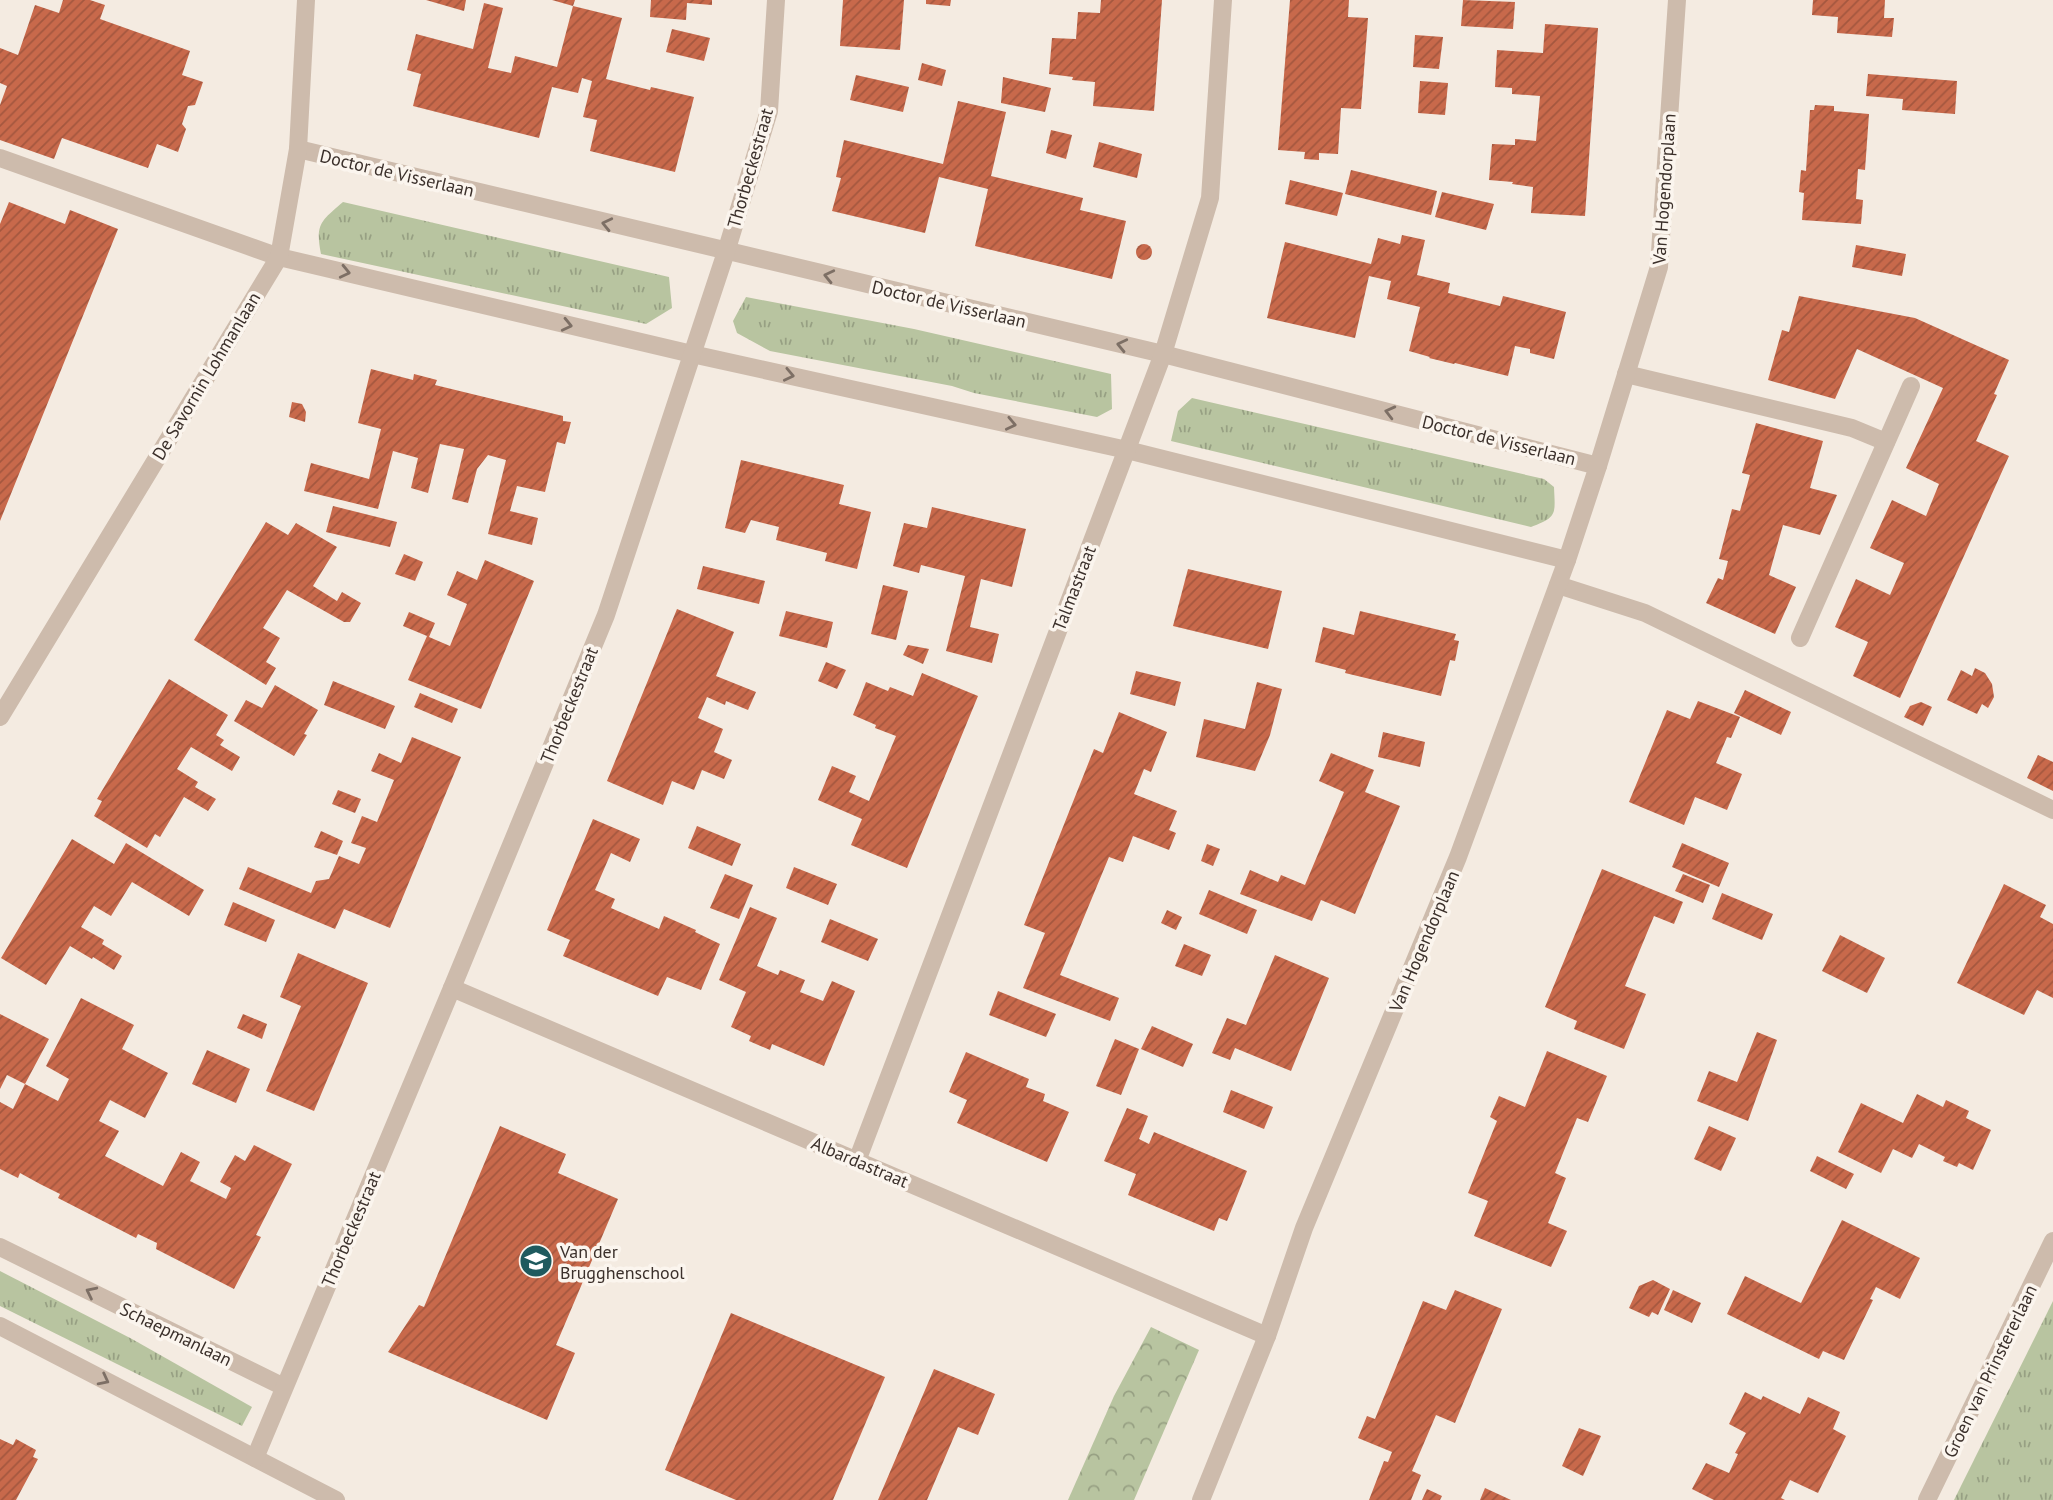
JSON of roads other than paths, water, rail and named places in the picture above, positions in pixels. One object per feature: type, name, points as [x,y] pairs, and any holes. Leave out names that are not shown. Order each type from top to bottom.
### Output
[{"type":"street","name":"De Savornin Lohmanlaan","points":[[0,717],[279,257],[298,149],[306,0]]},
{"type":"street","name":"Thorbeckestraat","points":[[284,1387],[606,615],[726,252],[769,111],[776,0]]},
{"type":"street","name":"Talmastraat","points":[[857,1161],[1163,354],[1210,198],[1223,0]]},
{"type":"street","name":"Van Hogendorplaan","points":[[1201,1500],[1267,1336],[1304,1228],[1458,857],[1567,560],[1598,466],[1660,267],[1677,0]]},
{"type":"street","name":"Doctor de Visserlaan","points":[[298,149],[1163,354],[1598,466]]},
{"type":"street","points":[[0,158],[279,257],[692,354],[1127,450],[1567,560]]},
{"type":"street","points":[[1626,374],[1852,428],[1886,442]]},
{"type":"street","points":[[1800,638],[1911,386]]},
{"type":"street","points":[[1558,584],[1645,613],[2053,810]]},
{"type":"street","name":"Albardastraat","points":[[452,989],[1267,1336]]},
{"type":"street","name":"Groen van Prinstererlaan","points":[[1927,1500],[2053,1241]]},
{"type":"street","name":"Schaepmanlaan","points":[[0,1247],[284,1387]]},
{"type":"street","points":[[0,1326],[336,1500]]},
{"type":"street","points":[[255,1458],[284,1387]]},
{"type":"place","name":"Van der Brugghenschool","points":[[536,1261]]}]
